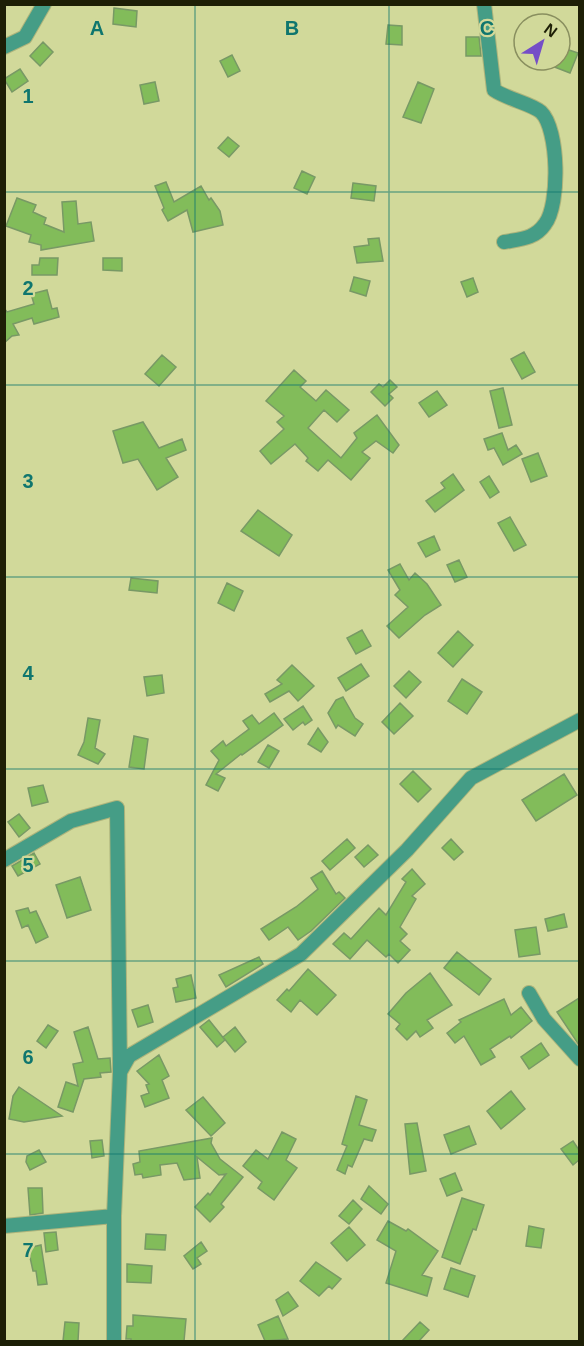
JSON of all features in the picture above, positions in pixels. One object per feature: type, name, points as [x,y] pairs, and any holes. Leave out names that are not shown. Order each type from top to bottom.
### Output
[{"type":"street","points":[[4,47],[26,37],[44,4]]},
{"type":"street","points":[[484,4],[494,90],[507,99],[541,112],[548,124],[554,149],[555,195],[546,224],[531,238],[504,242]]},
{"type":"street","points":[[120,1072],[129,1056],[143,1046],[301,954],[407,850],[471,778],[579,720]]},
{"type":"street","points":[[4,860],[70,821],[117,808],[120,1072],[114,1216],[114,1341]]},
{"type":"street","points":[[529,993],[544,1019],[579,1059]]},
{"type":"street","points":[[4,1226],[114,1216]]},
{"type":"building","points":[[114,8],[137,11],[136,27],[113,24]]},
{"type":"building","points":[[388,25],[402,26],[402,45],[386,44]]},
{"type":"building","points":[[466,37],[479,37],[481,56],[466,56]]},
{"type":"building","points":[[43,42],[53,52],[40,66],[30,56]]},
{"type":"building","points":[[572,51],[578,53],[572,68]]},
{"type":"building","points":[[232,55],[240,71],[228,77],[220,61]]},
{"type":"building","points":[[20,69],[28,81],[12,92],[4,79]]},
{"type":"building","points":[[155,82],[159,101],[144,104],[140,85]]},
{"type":"building","points":[[418,82],[434,89],[421,123],[403,117]]},
{"type":"building","points":[[228,137],[239,146],[229,157],[218,148]]},
{"type":"building","points":[[302,171],[315,177],[307,194],[294,188]]},
{"type":"building","points":[[166,182],[174,202],[201,186],[209,200],[211,198],[220,211],[223,225],[193,232],[187,210],[168,221],[155,186]]},
{"type":"building","points":[[353,183],[376,186],[374,201],[351,198]]},
{"type":"building","points":[[17,198],[36,205],[33,212],[46,218],[44,224],[64,232],[62,202],[76,201],[78,224],[91,222],[94,241],[41,250],[41,245],[29,242],[31,235],[6,226]]},
{"type":"building","points":[[379,238],[383,261],[357,263],[354,247],[369,245],[368,239]]},
{"type":"building","points":[[40,258],[58,258],[57,275],[32,275],[32,265],[39,265]]},
{"type":"building","points":[[103,258],[122,258],[122,271],[103,270]]},
{"type":"building","points":[[354,277],[370,281],[366,296],[350,291]]},
{"type":"building","points":[[473,278],[478,292],[467,297],[461,282]]},
{"type":"building","points":[[47,290],[52,309],[57,308],[59,317],[34,324],[32,318],[13,324],[19,335],[12,336],[4,343],[4,308],[7,312],[34,304],[31,294]]},
{"type":"building","points":[[524,352],[535,372],[522,379],[511,359]]},
{"type":"building","points":[[162,355],[176,367],[159,386],[145,374]]},
{"type":"building","points":[[294,370],[306,381],[300,387],[316,401],[326,390],[349,410],[337,422],[324,410],[308,428],[341,458],[357,438],[354,433],[377,415],[399,445],[393,453],[376,441],[362,452],[370,458],[351,480],[328,460],[318,471],[306,461],[308,458],[295,444],[271,464],[260,451],[284,429],[277,422],[284,416],[266,401]]},
{"type":"building","points":[[390,380],[397,387],[389,394],[393,398],[385,406],[371,392],[379,384],[383,387]]},
{"type":"building","points":[[503,388],[512,425],[499,428],[490,391]]},
{"type":"building","points":[[437,391],[447,405],[429,417],[419,403]]},
{"type":"building","points":[[143,422],[159,448],[182,439],[186,450],[166,458],[178,477],[157,490],[138,459],[123,463],[113,431]]},
{"type":"building","points":[[502,433],[508,450],[516,445],[522,454],[503,465],[494,448],[488,450],[484,439]]},
{"type":"building","points":[[538,453],[547,476],[531,482],[522,459]]},
{"type":"building","points":[[453,474],[464,490],[435,512],[426,501],[445,488],[441,483]]},
{"type":"building","points":[[489,476],[499,492],[490,498],[480,482]]},
{"type":"building","points":[[258,510],[292,535],[279,556],[241,531]]},
{"type":"building","points":[[510,517],[526,545],[514,551],[498,523]]},
{"type":"building","points":[[434,536],[440,550],[426,557],[418,543]]},
{"type":"building","points":[[459,560],[467,577],[455,582],[447,565]]},
{"type":"building","points":[[400,564],[409,580],[415,573],[427,584],[441,605],[425,615],[399,638],[387,626],[408,607],[395,595],[400,590],[388,570]]},
{"type":"building","points":[[131,578],[158,581],[157,593],[129,590]]},
{"type":"building","points":[[227,583],[243,591],[234,611],[218,603]]},
{"type":"building","points":[[362,630],[371,646],[356,654],[347,638]]},
{"type":"building","points":[[458,631],[473,645],[453,667],[438,653]]},
{"type":"building","points":[[361,664],[369,676],[346,691],[338,678]]},
{"type":"building","points":[[292,665],[314,686],[298,701],[289,691],[270,702],[265,694],[282,684],[277,680]]},
{"type":"building","points":[[409,671],[421,682],[406,698],[394,686]]},
{"type":"building","points":[[162,675],[164,693],[147,696],[144,677]]},
{"type":"building","points":[[462,679],[482,692],[467,714],[448,701]]},
{"type":"building","points":[[343,697],[355,718],[363,724],[355,736],[338,725],[336,728],[328,713],[336,700]]},
{"type":"building","points":[[400,703],[413,716],[394,734],[382,722]]},
{"type":"building","points":[[303,706],[312,720],[305,725],[303,722],[293,730],[284,719]]},
{"type":"building","points":[[274,713],[283,725],[216,774],[225,778],[218,791],[206,785],[219,760],[211,751],[223,741],[226,746],[249,729],[243,721],[252,715],[259,724]]},
{"type":"building","points":[[88,718],[100,720],[95,748],[105,754],[98,764],[78,755],[84,742]]},
{"type":"building","points":[[318,728],[328,742],[321,752],[308,744]]},
{"type":"building","points":[[134,736],[148,739],[144,769],[129,767]]},
{"type":"building","points":[[268,745],[279,751],[269,768],[258,762]]},
{"type":"building","points":[[413,771],[431,789],[418,802],[400,784]]},
{"type":"building","points":[[564,774],[577,795],[536,821],[522,800]]},
{"type":"building","points":[[43,785],[48,802],[32,806],[28,788]]},
{"type":"building","points":[[19,814],[30,828],[19,837],[8,822]]},
{"type":"building","points":[[347,839],[355,848],[330,870],[322,861]]},
{"type":"building","points":[[451,839],[463,852],[454,860],[442,848]]},
{"type":"building","points":[[368,845],[378,855],[364,867],[355,857]]},
{"type":"building","points":[[34,853],[40,864],[18,876],[12,866]]},
{"type":"building","points":[[412,869],[425,884],[412,896],[416,899],[400,927],[407,934],[400,941],[410,950],[398,963],[389,954],[386,957],[367,940],[350,959],[333,944],[344,933],[351,939],[379,908],[386,915],[406,882],[402,879]]},
{"type":"building","points":[[322,871],[336,894],[339,892],[345,898],[311,931],[298,940],[288,927],[269,940],[261,929],[296,907],[318,889],[311,878]]},
{"type":"building","points":[[80,877],[91,910],[67,918],[56,885]]},
{"type":"building","points":[[28,908],[30,913],[36,911],[48,937],[36,943],[28,925],[22,928],[16,911]]},
{"type":"building","points":[[564,914],[567,927],[548,931],[545,919]]},
{"type":"building","points":[[536,927],[540,954],[519,957],[515,930]]},
{"type":"building","points":[[457,952],[491,979],[479,995],[444,968]]},
{"type":"building","points":[[259,957],[263,964],[226,987],[219,975]]},
{"type":"building","points":[[308,969],[336,995],[317,1015],[300,1000],[291,1012],[277,1000],[287,989],[289,991]]},
{"type":"building","points":[[430,973],[452,1005],[427,1020],[433,1028],[420,1037],[416,1031],[407,1040],[396,1029],[400,1024],[388,1014],[406,993]]},
{"type":"building","points":[[191,975],[196,998],[176,1002],[173,988],[178,987],[176,979]]},
{"type":"building","points":[[579,998],[579,1045],[557,1012]]},
{"type":"building","points":[[504,999],[511,1015],[521,1007],[532,1021],[511,1038],[510,1036],[490,1049],[495,1057],[481,1065],[464,1036],[455,1043],[447,1033],[461,1022],[459,1020]]},
{"type":"building","points":[[148,1005],[153,1022],[138,1027],[132,1010]]},
{"type":"building","points":[[209,1020],[225,1040],[217,1047],[200,1027]]},
{"type":"building","points":[[48,1025],[58,1031],[46,1048],[37,1041]]},
{"type":"building","points":[[88,1027],[98,1059],[110,1058],[111,1072],[100,1073],[101,1077],[84,1079],[73,1112],[58,1107],[66,1082],[78,1086],[73,1064],[83,1062],[74,1032]]},
{"type":"building","points":[[235,1027],[246,1042],[235,1052],[223,1037]]},
{"type":"building","points":[[541,1043],[549,1055],[529,1069],[521,1057]]},
{"type":"building","points":[[159,1055],[169,1076],[162,1080],[169,1098],[145,1107],[141,1096],[149,1093],[146,1085],[149,1084],[137,1071]]},
{"type":"building","points":[[19,1087],[62,1116],[24,1122],[9,1119],[13,1096]]},
{"type":"building","points":[[511,1091],[525,1109],[501,1129],[487,1111]]},
{"type":"building","points":[[356,1096],[367,1100],[359,1125],[376,1130],[372,1141],[364,1139],[352,1167],[348,1165],[345,1174],[337,1170],[347,1146],[342,1144]]},
{"type":"building","points":[[203,1097],[225,1123],[211,1136],[186,1110]]},
{"type":"building","points":[[417,1123],[426,1171],[410,1174],[405,1124]]},
{"type":"building","points":[[469,1126],[476,1144],[451,1154],[444,1135]]},
{"type":"building","points":[[282,1132],[296,1139],[286,1160],[297,1168],[274,1200],[258,1188],[262,1182],[243,1166],[256,1150],[268,1159]]},
{"type":"building","points":[[212,1138],[211,1143],[220,1159],[243,1177],[221,1204],[224,1207],[210,1222],[195,1207],[208,1193],[210,1195],[226,1174],[219,1175],[197,1157],[200,1178],[184,1180],[177,1163],[160,1165],[161,1175],[143,1178],[142,1174],[135,1175],[133,1164],[140,1162],[139,1151]]},
{"type":"building","points":[[102,1140],[104,1156],[92,1158],[90,1141]]},
{"type":"building","points":[[573,1141],[579,1150],[579,1160],[573,1165],[561,1149]]},
{"type":"building","points":[[39,1150],[46,1162],[30,1170],[26,1162],[27,1156]]},
{"type":"building","points":[[455,1173],[462,1190],[447,1196],[440,1179]]},
{"type":"building","points":[[369,1186],[388,1204],[381,1214],[361,1199]]},
{"type":"building","points":[[28,1188],[42,1188],[43,1213],[30,1215]]},
{"type":"building","points":[[462,1198],[484,1205],[476,1230],[473,1229],[460,1264],[442,1257]]},
{"type":"building","points":[[353,1200],[362,1209],[349,1224],[339,1216]]},
{"type":"building","points":[[388,1221],[406,1231],[408,1229],[438,1251],[422,1275],[432,1278],[427,1296],[386,1283],[396,1251],[377,1240]]},
{"type":"building","points":[[529,1226],[544,1229],[541,1248],[526,1246]]},
{"type":"building","points":[[349,1227],[365,1245],[347,1261],[331,1243]]},
{"type":"building","points":[[56,1232],[58,1250],[46,1252],[44,1233]]},
{"type":"building","points":[[146,1234],[166,1235],[165,1250],[145,1249]]},
{"type":"building","points":[[201,1242],[207,1251],[197,1258],[201,1264],[193,1269],[184,1256]]},
{"type":"building","points":[[41,1245],[47,1284],[38,1285],[28,1248]]},
{"type":"building","points":[[316,1262],[341,1279],[332,1289],[329,1286],[319,1296],[300,1281]]},
{"type":"building","points":[[127,1264],[152,1266],[151,1283],[127,1282]]},
{"type":"building","points":[[451,1268],[475,1276],[468,1297],[444,1289]]},
{"type":"building","points":[[288,1292],[298,1306],[283,1316],[276,1300]]},
{"type":"building","points":[[133,1315],[186,1319],[184,1341],[131,1341],[131,1339],[126,1339],[127,1326],[133,1326]]},
{"type":"building","points":[[278,1316],[288,1339],[265,1341],[258,1325]]},
{"type":"building","points":[[65,1322],[79,1323],[78,1341],[63,1341]]},
{"type":"building","points":[[420,1322],[429,1330],[419,1341],[402,1341]]}]
